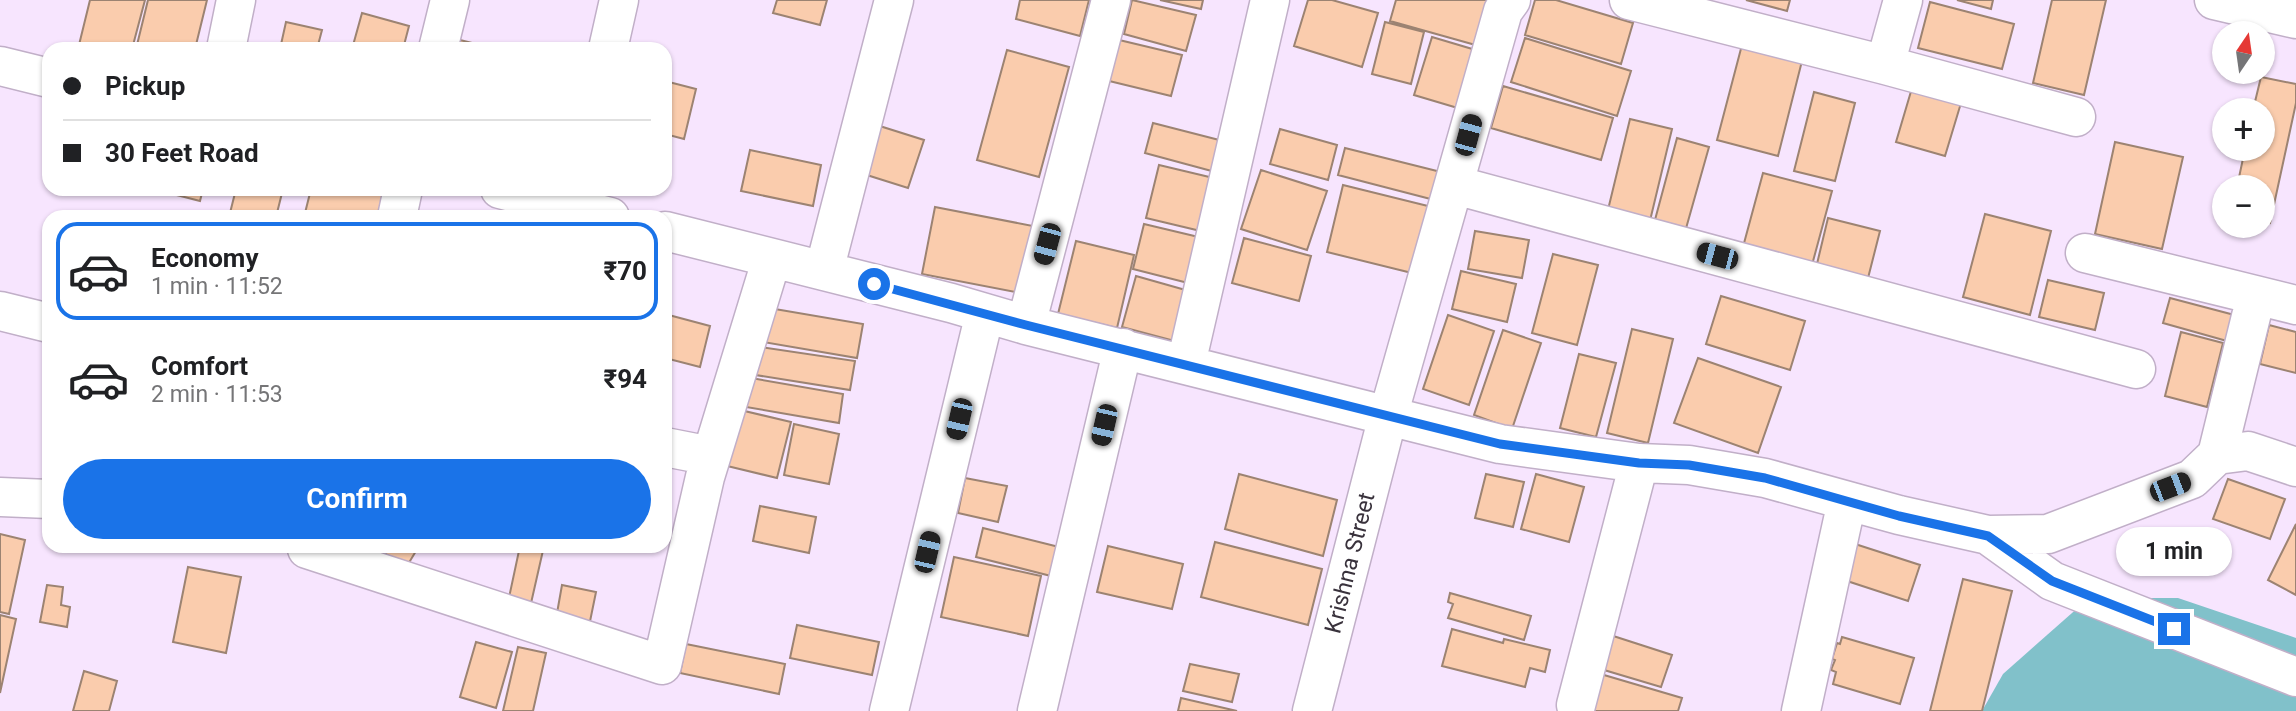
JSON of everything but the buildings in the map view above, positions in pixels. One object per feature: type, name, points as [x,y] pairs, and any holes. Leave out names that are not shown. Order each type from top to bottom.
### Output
[{"type":"street","points":[[227,42],[236,0]]},
{"type":"street","points":[[440,42],[450,0]]},
{"type":"street","points":[[610,42],[619,0]]},
{"type":"street","points":[[824,271],[894,0]]},
{"type":"street","points":[[1026,325],[1111,0]]},
{"type":"street","points":[[1186,364],[1270,0]]},
{"type":"street","name":"Krishna Street","points":[[1312,711],[1388,416],[1503,11],[1511,0]]},
{"type":"street","points":[[1629,0],[2076,117]]},
{"type":"street","points":[[1885,65],[1903,0]]},
{"type":"street","points":[[2214,0],[2296,19]]},
{"type":"street","points":[[0,66],[42,76]]},
{"type":"street","points":[[1455,185],[2136,369]]},
{"type":"street","points":[[572,198],[596,210]]},
{"type":"street","points":[[672,233],[1500,444],[1639,463],[1689,465],[1765,478],[1899,516],[1988,536],[2048,534],[2192,479],[2217,455],[2256,296]]},
{"type":"street","points":[[2085,253],[2296,305]]},
{"type":"street","points":[[320,553],[662,665],[711,456],[772,258]]},
{"type":"street","points":[[0,311],[42,321]]},
{"type":"street","points":[[889,711],[985,313]]},
{"type":"street","points":[[1037,711],[1123,348]]},
{"type":"street","points":[[672,448],[711,456]]},
{"type":"street","points":[[2217,455],[2248,451],[2296,467]]},
{"type":"street","points":[[1576,705],[1639,463]]},
{"type":"street","points":[[0,498],[42,499]]},
{"type":"street","points":[[1801,711],[1847,501]]},
{"type":"street","points":[[1988,536],[2052,581],[2296,677]]},
{"type":"shaded area","points":[[2089,598],[2178,598],[2296,638],[2296,711],[1982,711],[2003,674]]},
{"type":"route","points":[[874,284],[1500,444],[1639,463],[1689,465],[1765,478],[1899,516],[1988,536],[2052,581],[2174,629]]}]
